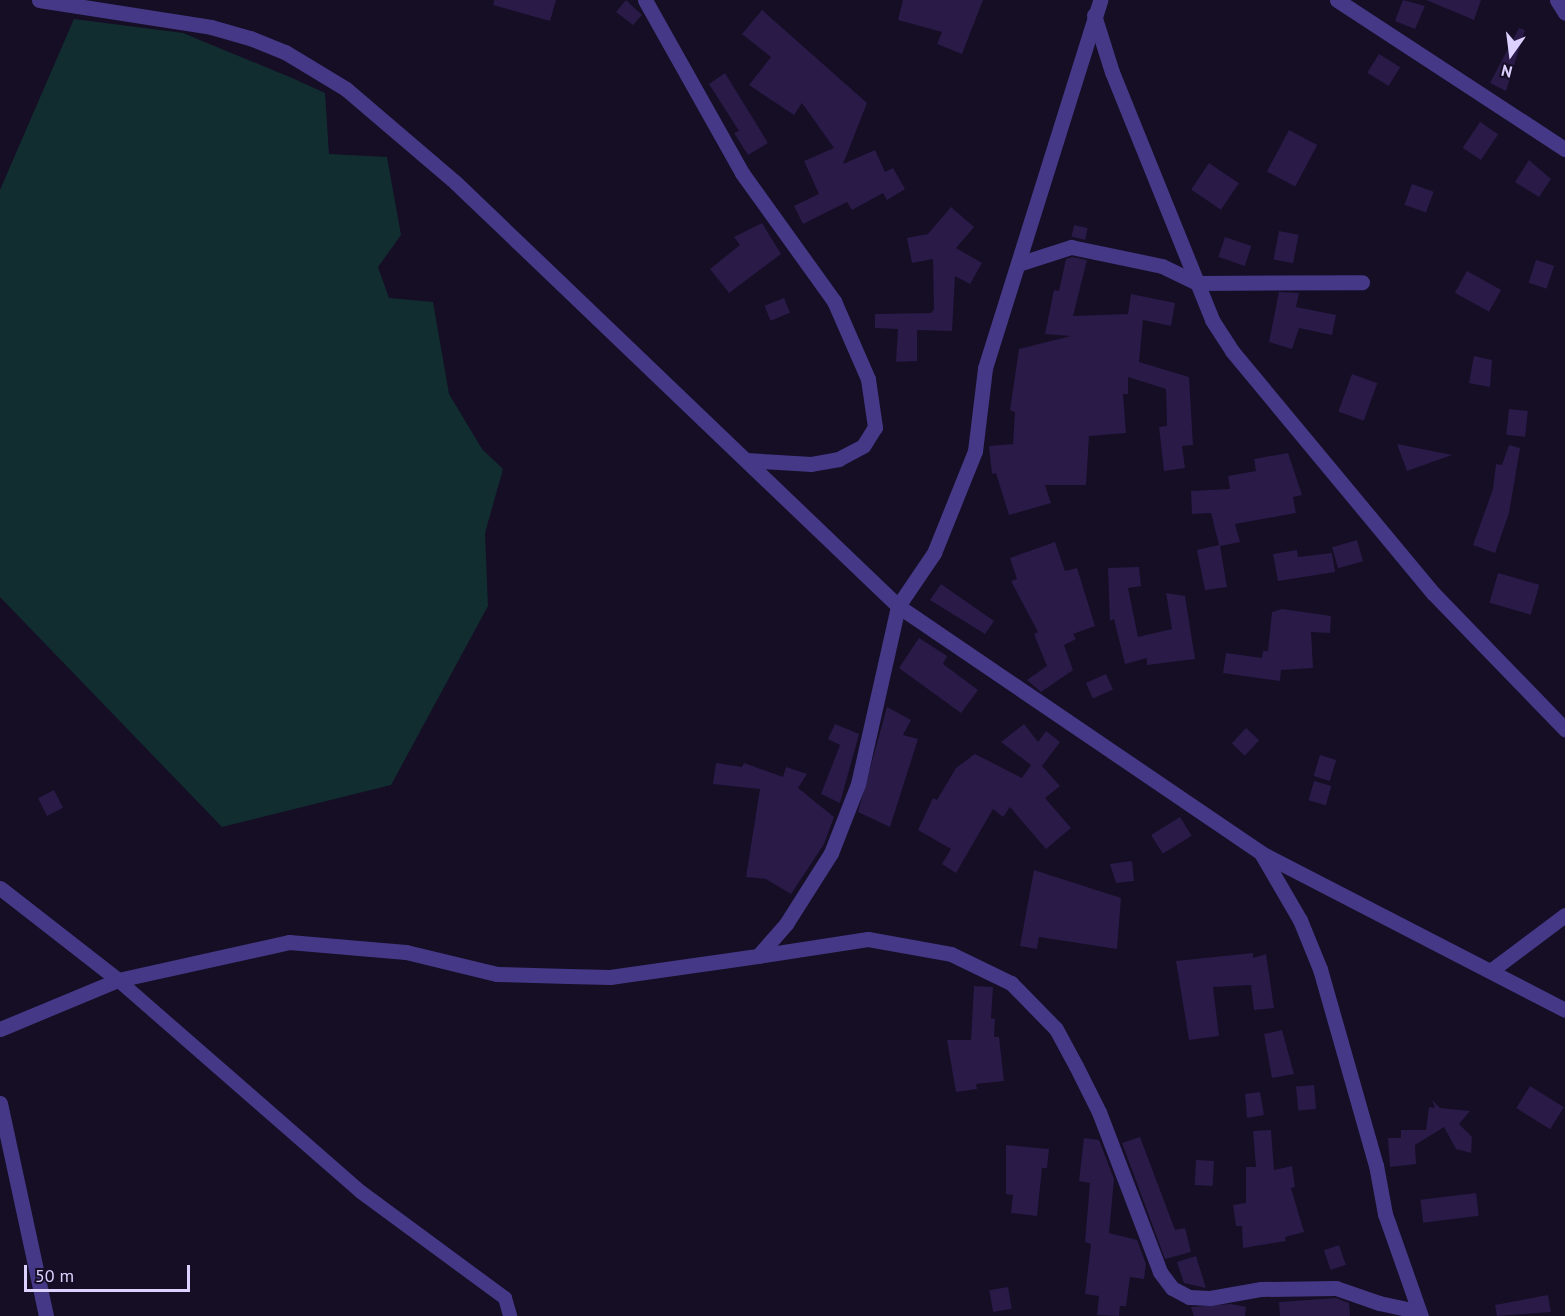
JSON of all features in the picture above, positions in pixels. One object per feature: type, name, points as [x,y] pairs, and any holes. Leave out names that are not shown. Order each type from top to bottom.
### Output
[{"type":"street","points":[[39,0],[108,5],[250,38],[285,52],[346,89],[456,183],[898,606],[1261,854],[1492,969],[1565,1010]]},
{"type":"street","points":[[645,0],[742,173],[834,301],[868,379],[875,427],[863,446],[839,459],[811,464],[746,460]]},
{"type":"street","points":[[1337,0],[1565,149]]},
{"type":"street","points":[[1557,0],[1565,13]]},
{"type":"street","points":[[758,956],[786,924],[834,843],[858,784],[898,606],[934,553],[957,503],[975,450],[985,368],[1095,5]]},
{"type":"street","points":[[1095,5],[1112,72],[1197,283],[1232,351],[1433,592],[1565,729]]},
{"type":"street","points":[[1018,264],[1071,247],[1162,266],[1197,283],[1362,282]]},
{"type":"street","points":[[1261,854],[1300,920],[1320,969],[1376,1165],[1385,1214],[1420,1313]]},
{"type":"street","points":[[0,888],[118,980]]},
{"type":"street","points":[[1492,969],[1565,915]]},
{"type":"street","points":[[0,1029],[118,980],[289,942],[406,952],[497,974],[610,977],[880,941],[951,954],[1011,983],[1056,1029],[1099,1112],[1160,1272],[1172,1288],[1189,1297],[1210,1298],[1261,1289],[1336,1288],[1420,1313]]},
{"type":"street","points":[[0,1103],[46,1316]]},
{"type":"lane","points":[[118,980],[361,1192],[505,1298],[510,1316]]},
{"type":"green space","points":[[74,19],[183,33],[292,78],[325,93],[329,154],[387,157],[401,235],[378,267],[389,298],[433,302],[449,394],[482,449],[503,469],[485,533],[488,606],[391,785],[222,827],[0,597],[0,190]]},
{"type":"building","points":[[494,0],[556,0],[550,21],[493,5]]},
{"type":"building","points":[[626,0],[642,15],[633,25],[616,12]]},
{"type":"building","points":[[903,0],[983,0],[962,54],[937,44],[942,32],[898,20]]},
{"type":"building","points":[[1403,0],[1425,6],[1415,29],[1395,21]]},
{"type":"building","points":[[1426,0],[1481,0],[1474,20]]},
{"type":"building","points":[[762,10],[867,103],[843,164],[875,150],[885,172],[893,168],[905,189],[887,200],[883,193],[852,210],[847,202],[803,224],[794,206],[819,194],[804,161],[834,148],[802,103],[794,115],[749,85],[771,57],[742,34]]},
{"type":"building","points":[[1519,28],[1525,30],[1506,91],[1490,83]]},
{"type":"building","points":[[1379,54],[1400,67],[1389,86],[1367,73]]},
{"type":"building","points":[[725,73],[768,143],[748,155],[734,133],[739,131],[709,84]]},
{"type":"building","points":[[1480,122],[1498,134],[1481,160],[1463,148]]},
{"type":"building","points":[[1289,130],[1317,145],[1295,187],[1267,171]]},
{"type":"building","points":[[1529,160],[1551,179],[1539,197],[1515,182]]},
{"type":"building","points":[[1209,163],[1239,183],[1221,210],[1191,190]]},
{"type":"building","points":[[1412,184],[1434,192],[1426,213],[1404,205]]},
{"type":"building","points":[[951,207],[974,227],[956,248],[982,263],[970,284],[955,276],[952,331],[917,330],[917,361],[896,362],[898,329],[875,328],[875,314],[931,313],[934,309],[933,259],[912,263],[907,238],[928,234]]},
{"type":"building","points":[[762,223],[781,254],[729,293],[710,269],[740,245],[734,237]]},
{"type":"building","points":[[1074,225],[1088,228],[1085,240],[1072,237]]},
{"type":"building","points":[[1279,231],[1299,235],[1293,263],[1273,259]]},
{"type":"building","points":[[1225,237],[1251,246],[1245,266],[1218,257]]},
{"type":"building","points":[[1072,257],[1087,260],[1073,316],[1128,314],[1131,294],[1175,303],[1171,326],[1143,320],[1139,362],[1189,377],[1193,445],[1182,446],[1185,468],[1164,471],[1159,427],[1167,426],[1166,389],[1128,377],[1128,394],[1123,394],[1126,433],[1089,436],[1086,485],[1045,485],[1051,503],[1009,515],[996,473],[992,474],[989,446],[1013,444],[1015,412],[1010,410],[1019,349],[1071,336],[1045,334],[1054,290],[1059,291],[1066,259]]},
{"type":"building","points":[[1536,260],[1554,266],[1547,289],[1529,283]]},
{"type":"building","points":[[1467,271],[1501,290],[1489,312],[1455,293]]},
{"type":"building","points":[[1279,292],[1299,293],[1296,307],[1336,315],[1332,335],[1299,328],[1292,349],[1269,342]]},
{"type":"building","points":[[784,298],[790,313],[771,321],[765,306]]},
{"type":"building","points":[[1474,356],[1492,360],[1490,387],[1469,383]]},
{"type":"building","points":[[1352,374],[1377,383],[1364,421],[1338,412]]},
{"type":"building","points":[[1509,409],[1528,411],[1525,437],[1506,435]]},
{"type":"building","points":[[1397,444],[1452,455],[1407,471]]},
{"type":"building","points":[[1509,445],[1520,448],[1509,513],[1495,553],[1473,545],[1493,489],[1496,464],[1502,465]]},
{"type":"building","points":[[1288,453],[1302,495],[1293,497],[1296,513],[1235,524],[1240,542],[1220,546],[1227,587],[1205,590],[1197,550],[1219,545],[1211,513],[1192,514],[1191,491],[1230,489],[1228,476],[1256,471],[1254,459]]},
{"type":"building","points":[[1357,540],[1363,561],[1338,568],[1332,547]]},
{"type":"building","points":[[1055,542],[1065,571],[1077,568],[1095,626],[1073,634],[1076,639],[1064,645],[1073,670],[1041,692],[1027,680],[1047,666],[1034,634],[1038,632],[1011,581],[1017,579],[1010,558]]},
{"type":"building","points":[[1297,550],[1298,557],[1332,553],[1335,572],[1278,581],[1273,554]]},
{"type":"building","points":[[1139,567],[1141,586],[1128,588],[1138,637],[1172,629],[1166,593],[1185,596],[1195,659],[1147,665],[1147,658],[1125,664],[1114,619],[1110,621],[1108,568]]},
{"type":"building","points":[[1498,573],[1539,585],[1531,615],[1489,603]]},
{"type":"building","points":[[941,584],[994,621],[985,634],[930,600]]},
{"type":"building","points":[[1282,609],[1331,616],[1330,633],[1311,632],[1313,668],[1281,670],[1280,681],[1223,673],[1226,653],[1262,658],[1263,651],[1268,651],[1272,612]]},
{"type":"building","points":[[919,638],[947,656],[943,664],[978,690],[961,713],[899,668]]},
{"type":"building","points":[[1106,674],[1113,690],[1093,698],[1086,683]]},
{"type":"building","points":[[887,707],[911,720],[903,735],[918,739],[890,827],[858,812]]},
{"type":"building","points":[[835,724],[859,734],[840,803],[821,794],[840,745],[828,739]]},
{"type":"building","points":[[1024,724],[1038,742],[1046,731],[1060,742],[1042,766],[1060,786],[1045,798],[1071,828],[1046,849],[1010,807],[1003,817],[993,809],[956,873],[942,864],[951,849],[918,830],[933,798],[937,800],[956,768],[975,754],[1022,778],[1031,765],[1001,742]]},
{"type":"building","points":[[1246,728],[1259,740],[1245,756],[1232,743]]},
{"type":"building","points":[[1320,755],[1336,760],[1330,781],[1314,776]]},
{"type":"building","points":[[716,763],[742,767],[744,763],[783,777],[786,767],[807,774],[798,788],[834,817],[824,844],[791,894],[766,879],[746,877],[760,789],[713,784]]},
{"type":"building","points":[[1314,781],[1331,786],[1326,805],[1308,800]]},
{"type":"building","points":[[54,790],[63,808],[47,816],[38,798]]},
{"type":"building","points":[[1180,817],[1192,836],[1163,854],[1151,835]]},
{"type":"building","points":[[1132,861],[1134,881],[1116,883],[1110,864]]},
{"type":"building","points":[[1034,870],[1121,898],[1117,949],[1039,937],[1037,949],[1020,946]]},
{"type":"building","points":[[1253,953],[1253,958],[1266,954],[1274,1008],[1254,1010],[1251,985],[1213,987],[1219,1036],[1189,1040],[1176,961]]},
{"type":"building","points":[[974,986],[993,987],[991,1018],[995,1019],[994,1037],[999,1037],[1004,1081],[976,1084],[977,1089],[956,1092],[947,1040],[971,1040]]},
{"type":"building","points":[[1282,1030],[1294,1074],[1272,1078],[1264,1034]]},
{"type":"building","points":[[1314,1085],[1316,1109],[1298,1110],[1296,1087]]},
{"type":"building","points":[[1530,1086],[1564,1107],[1550,1129],[1516,1108]]},
{"type":"building","points":[[1260,1092],[1264,1115],[1247,1118],[1245,1094]]},
{"type":"building","points":[[1432,1100],[1440,1108],[1470,1111],[1459,1124],[1472,1137],[1471,1153],[1456,1149],[1444,1127],[1415,1145],[1416,1164],[1390,1167],[1388,1138],[1401,1138],[1401,1130],[1426,1130],[1429,1107],[1435,1108]]},
{"type":"building","points":[[1271,1130],[1274,1170],[1292,1166],[1295,1187],[1291,1188],[1304,1232],[1285,1237],[1286,1241],[1243,1248],[1242,1226],[1236,1226],[1233,1205],[1246,1203],[1246,1167],[1256,1167],[1253,1131]]},
{"type":"building","points":[[1140,1137],[1175,1230],[1185,1228],[1191,1252],[1165,1259],[1122,1143]]},
{"type":"building","points":[[1084,1138],[1099,1140],[1114,1179],[1109,1233],[1137,1240],[1146,1264],[1144,1279],[1130,1277],[1126,1306],[1120,1306],[1119,1316],[1097,1315],[1099,1296],[1085,1294],[1091,1244],[1085,1242],[1090,1183],[1079,1181]]},
{"type":"building","points":[[1006,1145],[1049,1149],[1047,1168],[1042,1168],[1037,1216],[1011,1213],[1013,1195],[1006,1194]]},
{"type":"building","points":[[1196,1160],[1214,1161],[1213,1186],[1195,1185]]},
{"type":"building","points":[[1476,1193],[1479,1216],[1423,1223],[1420,1200]]},
{"type":"building","points":[[1339,1245],[1346,1265],[1331,1270],[1324,1250]]},
{"type":"building","points":[[1196,1256],[1206,1288],[1184,1283],[1177,1262]]},
{"type":"building","points":[[1008,1287],[1012,1309],[993,1312],[989,1290]]},
{"type":"building","points":[[1548,1295],[1551,1312],[1497,1316],[1495,1305]]},
{"type":"building","points":[[1336,1298],[1349,1303],[1350,1316],[1280,1316],[1279,1302]]},
{"type":"building","points":[[1231,1304],[1246,1307],[1245,1316],[1194,1316],[1191,1307]]}]
